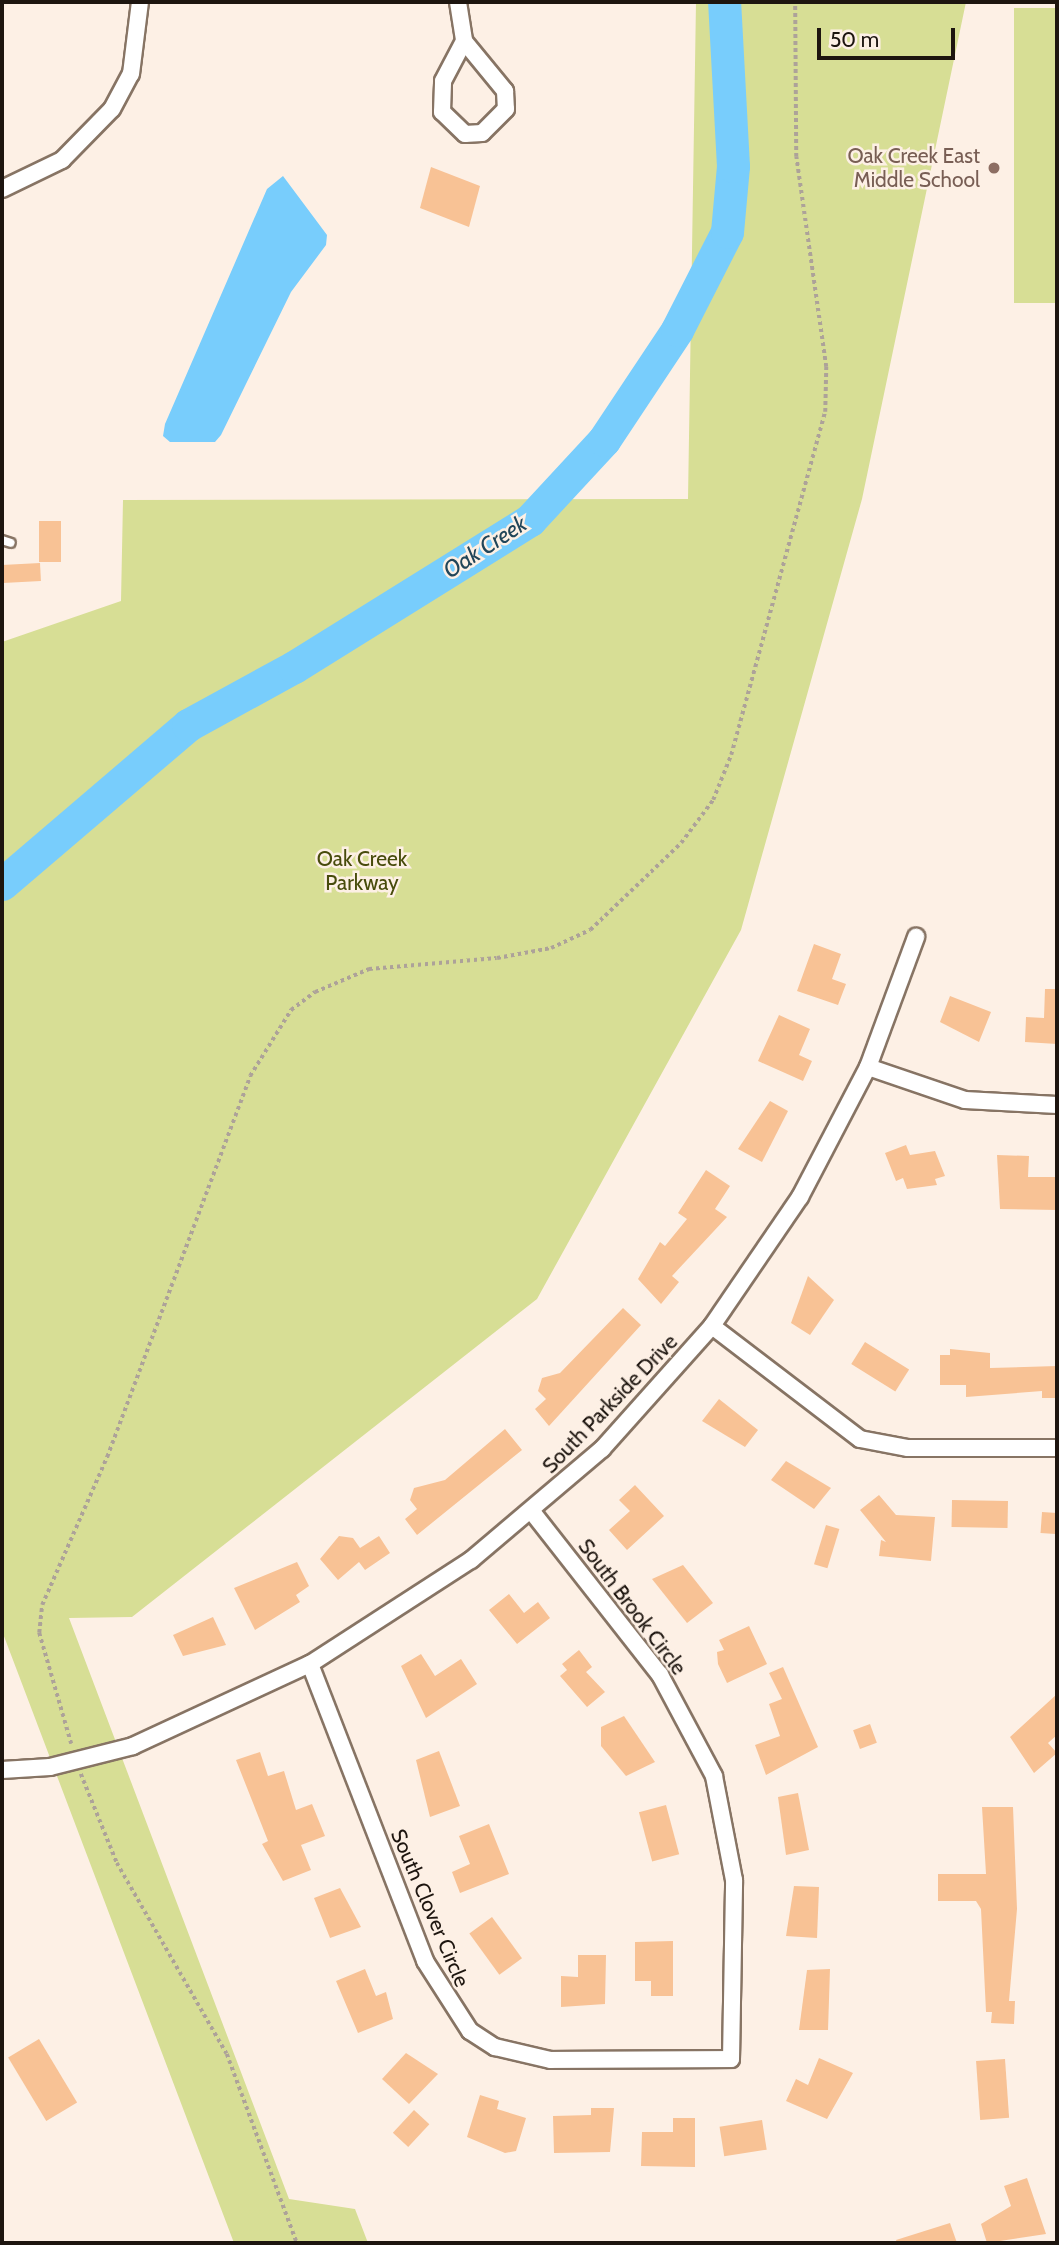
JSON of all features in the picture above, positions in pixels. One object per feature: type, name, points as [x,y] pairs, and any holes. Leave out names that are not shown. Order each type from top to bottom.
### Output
[{"type":"street","points":[[2,189],[62,160],[91,136],[131,74],[140,2]]},
{"type":"street","points":[[458,2],[464,41],[505,92],[506,109],[482,133],[465,134],[442,112],[443,80],[464,41]]},
{"type":"street","name":"South Parkside Drive","points":[[2,1770],[77,1762],[152,1738],[310,1664],[532,1512],[602,1449],[712,1326],[800,1197],[867,1067],[916,937]]},
{"type":"street","points":[[867,1067],[965,1100],[1057,1105]]},
{"type":"street","points":[[712,1326],[860,1439],[908,1448],[1057,1447]]},
{"type":"street","name":"South Brook Circle","points":[[532,1512],[653,1665],[714,1776],[734,1880],[731,2059]]},
{"type":"street","name":"South Clover Circle","points":[[310,1664],[425,1961],[470,2031],[495,2047],[551,2060],[731,2059]]},
{"type":"lane","points":[[2,540],[11,543]]},
{"type":"path","points":[[297,2243],[227,2054],[117,1863],[77,1762],[47,1669],[39,1633],[42,1605],[107,1457],[250,1076],[291,1010],[315,992],[369,969],[497,958],[551,947],[590,930],[681,843],[713,800],[732,755],[825,412],[826,367],[796,157],[795,2]]},
{"type":"green space","name":"Oak Creek Parkway","points":[[696,2],[966,2],[862,499],[741,930],[537,1299],[132,1617],[69,1618],[289,2199],[355,2209],[368,2243],[234,2243],[2,1631],[2,642],[121,601],[123,500],[688,499]]},
{"type":"green space","points":[[1014,8],[1057,8],[1057,303],[1014,303]]},
{"type":"water","points":[[283,176],[327,235],[326,245],[291,292],[221,435],[215,442],[170,442],[163,436],[165,424],[267,189]]},
{"type":"building","points":[[431,167],[480,186],[469,227],[420,208]]},
{"type":"building","points":[[39,521],[61,521],[61,562],[39,562]]},
{"type":"building","points":[[40,563],[41,581],[3,583],[2,565]]},
{"type":"building","points":[[814,944],[841,954],[832,979],[846,984],[838,1005],[797,991]]},
{"type":"building","points":[[1045,989],[1057,989],[1057,1044],[1025,1042],[1026,1017],[1044,1018]]},
{"type":"building","points":[[950,996],[991,1012],[979,1042],[940,1022]]},
{"type":"building","points":[[779,1015],[810,1029],[799,1055],[812,1061],[803,1081],[758,1061]]},
{"type":"building","points":[[770,1101],[788,1111],[762,1162],[738,1149]]},
{"type":"building","points":[[906,1145],[910,1155],[935,1151],[945,1176],[935,1179],[937,1185],[907,1189],[903,1178],[896,1181],[885,1153]]},
{"type":"building","points":[[997,1155],[1029,1156],[1028,1177],[1057,1177],[1057,1210],[1000,1209]]},
{"type":"building","points":[[706,1170],[730,1186],[715,1209],[727,1217],[672,1276],[679,1282],[661,1304],[638,1279],[660,1242],[665,1246],[687,1219],[678,1213]]},
{"type":"building","points":[[808,1276],[834,1300],[810,1335],[791,1323]]},
{"type":"building","points":[[623,1308],[641,1325],[549,1426],[535,1409],[546,1399],[538,1391],[542,1378],[560,1373]]},
{"type":"building","points":[[865,1342],[909,1370],[895,1392],[851,1364]]},
{"type":"building","points":[[950,1349],[990,1353],[990,1368],[1057,1366],[1057,1398],[1042,1398],[1042,1391],[966,1397],[966,1385],[940,1385],[940,1355],[950,1355]]},
{"type":"building","points":[[719,1399],[758,1430],[745,1447],[702,1421]]},
{"type":"building","points":[[505,1429],[522,1450],[417,1535],[405,1519],[417,1509],[410,1500],[414,1488],[445,1480]]},
{"type":"building","points":[[786,1461],[831,1488],[814,1509],[771,1480]]},
{"type":"building","points":[[635,1485],[664,1516],[627,1550],[609,1530],[630,1511],[619,1500]]},
{"type":"building","points":[[879,1495],[896,1515],[935,1517],[931,1561],[879,1556],[881,1540],[886,1542],[860,1510]]},
{"type":"building","points":[[952,1500],[1008,1501],[1008,1528],[952,1527]]},
{"type":"building","points":[[1042,1512],[1057,1513],[1055,1534],[1041,1533]]},
{"type":"building","points":[[826,1525],[839,1529],[827,1568],[814,1564]]},
{"type":"building","points":[[339,1536],[353,1538],[360,1548],[379,1536],[390,1553],[365,1570],[359,1562],[338,1580],[320,1559]]},
{"type":"building","points":[[297,1562],[309,1586],[296,1595],[300,1602],[255,1630],[234,1588]]},
{"type":"building","points":[[683,1565],[713,1603],[687,1623],[652,1579]]},
{"type":"building","points":[[509,1594],[524,1613],[538,1602],[550,1618],[517,1644],[489,1610]]},
{"type":"building","points":[[213,1617],[226,1645],[183,1656],[173,1635]]},
{"type":"building","points":[[749,1626],[767,1664],[727,1683],[718,1664],[717,1652],[724,1650],[719,1640]]},
{"type":"building","points":[[579,1650],[592,1667],[586,1672],[605,1692],[587,1707],[560,1676],[567,1670],[562,1664]]},
{"type":"building","points":[[421,1654],[435,1676],[461,1659],[477,1684],[426,1718],[401,1666]]},
{"type":"building","points":[[783,1667],[818,1747],[766,1775],[755,1745],[780,1736],[769,1704],[782,1699],[769,1673]]},
{"type":"building","points":[[1057,1694],[1057,1735],[1048,1743],[1057,1753],[1034,1773],[1010,1737]]},
{"type":"building","points":[[624,1716],[655,1762],[626,1776],[601,1746],[601,1727]]},
{"type":"building","points":[[870,1724],[877,1743],[860,1749],[853,1730]]},
{"type":"building","points":[[439,1751],[460,1806],[430,1817],[416,1760]]},
{"type":"building","points":[[260,1752],[268,1776],[284,1771],[296,1810],[312,1804],[325,1836],[301,1845],[311,1870],[283,1881],[262,1844],[268,1841],[236,1760]]},
{"type":"building","points":[[798,1793],[809,1850],[786,1855],[778,1797]]},
{"type":"building","points":[[666,1805],[679,1854],[652,1862],[639,1812]]},
{"type":"building","points":[[982,1807],[1013,1807],[1017,1909],[1009,2001],[1015,2001],[1014,2024],[991,2023],[992,2012],[986,2012],[981,1909],[976,1901],[938,1901],[938,1874],[986,1874]]},
{"type":"building","points":[[489,1824],[509,1874],[460,1893],[452,1872],[470,1864],[459,1836]]},
{"type":"building","points":[[794,1886],[819,1887],[817,1938],[786,1936]]},
{"type":"building","points":[[340,1888],[361,1927],[330,1938],[314,1898]]},
{"type":"building","points":[[492,1917],[522,1958],[499,1975],[469,1933]]},
{"type":"building","points":[[673,1941],[673,1996],[651,1996],[651,1981],[635,1981],[635,1942]]},
{"type":"building","points":[[578,1955],[606,1955],[605,2004],[561,2007],[561,1976],[578,1977]]},
{"type":"building","points":[[365,1969],[376,1996],[386,1992],[393,2019],[358,2033],[336,1981]]},
{"type":"building","points":[[830,1969],[828,2030],[799,2030],[807,1970]]},
{"type":"building","points":[[39,2039],[77,2102],[46,2121],[8,2058]]},
{"type":"building","points":[[406,2053],[438,2074],[409,2104],[382,2079]]},
{"type":"building","points":[[819,2058],[853,2073],[827,2119],[786,2101],[796,2079],[808,2085]]},
{"type":"building","points":[[1005,2059],[1009,2118],[980,2120],[976,2061]]},
{"type":"building","points":[[480,2095],[499,2101],[497,2109],[526,2118],[516,2151],[505,2153],[467,2137]]},
{"type":"building","points":[[591,2108],[614,2108],[610,2152],[554,2153],[553,2116],[591,2115]]},
{"type":"building","points":[[414,2110],[429,2124],[408,2147],[393,2133]]},
{"type":"building","points":[[673,2118],[695,2118],[695,2167],[641,2166],[642,2132],[673,2132]]},
{"type":"building","points":[[762,2120],[767,2150],[724,2156],[720,2127]]},
{"type":"building","points":[[1027,2178],[1046,2234],[987,2243],[981,2224],[1011,2206],[1004,2186]]},
{"type":"building","points":[[950,2223],[957,2243],[897,2243],[896,2240]]},
{"type":"waterway","name":"Oak Creek","points":[[2,884],[188,725],[294,667],[530,520],[604,440],[677,330],[727,232],[733,166],[724,2]]},
{"type":"place","name":"Oak Creek East Middle School","points":[[994,168]]}]
